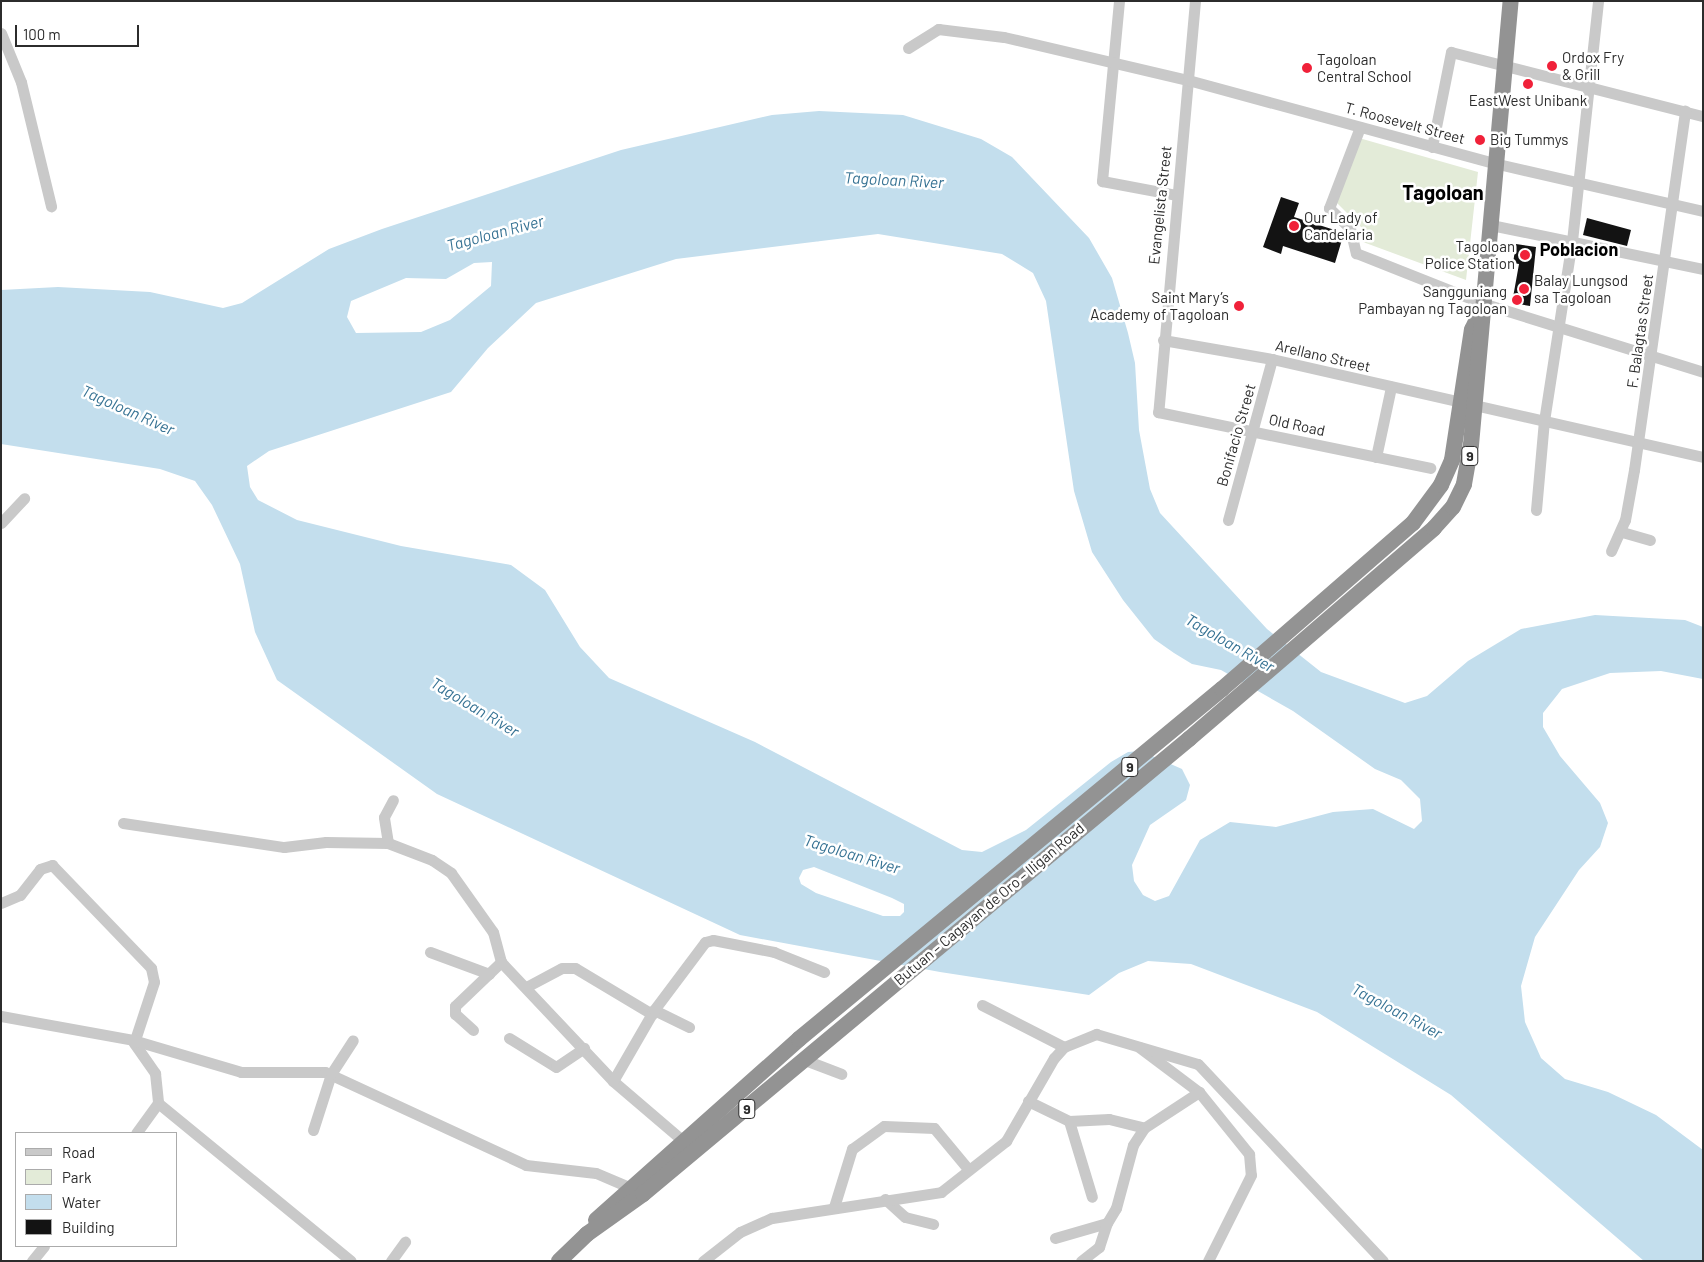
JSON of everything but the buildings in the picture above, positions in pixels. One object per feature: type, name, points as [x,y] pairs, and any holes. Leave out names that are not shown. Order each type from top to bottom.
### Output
[{"type":"highway","name":"9","points":[[1380,565],[1441,485],[1469,404],[1484,332],[1482,307],[1498,164],[1511,1]]},
{"type":"highway","name":"Butuan – Cagayan de Oro – Iligan Road","points":[[587,1234],[600,1213],[682,1140],[884,971],[1380,565]]},
{"type":"highway","name":"Butuan – Cagayan de Oro – Iligan Road","points":[[559,1261],[587,1234],[643,1194],[805,1060],[1380,565]]},
{"type":"street","points":[[1119,1],[1110,61],[1102,182],[1176,194]]},
{"type":"street","name":"Evangelista Street","points":[[1158,412],[1176,194],[1195,1]]},
{"type":"street","points":[[1536,510],[1544,420],[1562,326],[1586,87],[1598,1]]},
{"type":"street","name":"T. Roosevelt Street","points":[[908,48],[925,34],[945,29],[1004,37],[1188,80],[1498,164],[1577,179],[1703,211]]},
{"type":"street","points":[[1,33],[21,82],[51,206]]},
{"type":"street","points":[[1432,147],[1451,52],[1703,116]]},
{"type":"street","name":"F. Balagtas Street","points":[[1611,551],[1622,532],[1639,441],[1652,357],[1670,203],[1684,111]]},
{"type":"street","points":[[1360,127],[1329,208],[1350,228],[1354,250],[1482,307],[1562,326],[1652,357],[1703,372]]},
{"type":"street","points":[[1491,225],[1572,240],[1703,269]]},
{"type":"street","name":"Arellano Street","points":[[1163,340],[1272,359],[1703,457]]},
{"type":"street","name":"Bonifacio Street","points":[[1228,520],[1272,359]]},
{"type":"street","points":[[1376,457],[1391,387]]},
{"type":"street","name":"Old Road","points":[[1158,412],[1430,468]]},
{"type":"street","points":[[1,524],[24,498]]},
{"type":"street","points":[[1622,532],[1650,540]]},
{"type":"street","points":[[388,843],[384,817],[393,800]]},
{"type":"street","points":[[123,823],[284,848],[326,842],[388,843],[432,860],[451,873],[493,932],[501,962],[528,986],[613,1081],[682,1140]]},
{"type":"street","points":[[1,903],[20,895],[47,865],[60,871],[151,968],[154,982],[134,1040],[136,1051],[154,1072],[158,1103],[351,1261]]},
{"type":"street","points":[[613,1081],[653,1012],[699,945],[713,940],[774,952],[824,972]]},
{"type":"street","points":[[430,952],[488,974]]},
{"type":"street","points":[[473,1030],[454,1010],[501,962]]},
{"type":"street","points":[[528,986],[562,968],[575,968],[653,1012],[689,1027]]},
{"type":"street","points":[[982,1005],[1064,1047]]},
{"type":"street","points":[[1,1016],[134,1040],[241,1072],[308,1070],[331,1074],[526,1164],[596,1173],[629,1187]]},
{"type":"street","points":[[703,1261],[758,1222],[885,1199],[933,1196],[1006,1141],[1038,1081],[1064,1047],[1096,1034],[1131,1041],[1198,1064],[1383,1261]]},
{"type":"street","points":[[509,1038],[556,1067],[584,1048]]},
{"type":"street","points":[[313,1130],[331,1074],[353,1040]]},
{"type":"street","points":[[1131,1041],[1199,1092],[1250,1154],[1252,1163],[1251,1175],[1208,1261]]},
{"type":"street","points":[[805,1060],[841,1074]]},
{"type":"street","points":[[1081,1261],[1099,1247],[1107,1223],[1116,1208],[1133,1145],[1144,1128],[1199,1092]]},
{"type":"street","points":[[1028,1101],[1069,1121],[1109,1119],[1144,1128]]},
{"type":"street","points":[[137,1132],[158,1103]]},
{"type":"street","points":[[1069,1121],[1092,1196]]},
{"type":"street","points":[[834,1207],[852,1149],[884,1126],[934,1128],[968,1169]]},
{"type":"street","points":[[885,1199],[905,1217],[933,1224]]},
{"type":"street","points":[[1055,1238],[1107,1223]]},
{"type":"street","points":[[391,1261],[405,1242]]},
{"type":"street","points":[[32,1261],[43,1247]]},
{"type":"green space","points":[[1359,138],[1478,172],[1466,280],[1363,242],[1362,228],[1337,203]]},
{"type":"water","name":"Tagoloan River","points":[[819,111],[903,115],[981,139],[1012,157],[1089,238],[1112,278],[1135,363],[1139,430],[1150,489],[1160,513],[1267,629],[1321,672],[1405,703],[1427,696],[1468,661],[1521,629],[1595,615],[1685,620],[1703,627],[1703,679],[1661,671],[1610,673],[1562,689],[1543,713],[1543,727],[1560,756],[1600,803],[1608,823],[1600,847],[1579,870],[1535,937],[1521,986],[1525,1022],[1541,1058],[1565,1079],[1608,1092],[1656,1115],[1703,1150],[1703,1261],[1644,1261],[1451,1095],[1317,1012],[1191,964],[1148,961],[1119,973],[1089,995],[940,972],[740,935],[437,794],[277,680],[255,632],[240,564],[212,505],[195,481],[160,469],[1,444],[1,290],[58,287],[150,292],[223,308],[242,303],[329,249],[382,229],[621,150],[772,115]],"holes":[[[878,234],[1002,254],[1033,273],[1046,301],[1074,491],[1092,552],[1123,600],[1154,639],[1174,653],[1192,664],[1221,670],[1293,711],[1375,769],[1401,780],[1420,799],[1422,821],[1414,829],[1373,809],[1333,812],[1276,827],[1230,822],[1200,840],[1169,896],[1155,901],[1143,895],[1134,881],[1132,865],[1150,825],[1186,800],[1190,785],[1182,769],[1141,751],[1128,752],[1111,762],[1026,830],[982,852],[962,850],[755,742],[609,678],[580,647],[545,590],[511,565],[401,546],[297,520],[258,500],[250,487],[247,466],[269,451],[451,392],[488,348],[536,303],[676,259]],[[492,262],[491,286],[450,320],[421,332],[356,333],[347,317],[351,301],[406,278],[446,279],[474,263]],[[814,867],[892,898],[904,904],[904,912],[900,916],[883,916],[816,893],[801,884],[799,878],[803,870]]]},
{"type":"place","name":"Ordox Fry & Grill","points":[[1552,66]]},
{"type":"place","name":"Tagoloan Central School","points":[[1307,68]]},
{"type":"place","name":"EastWest Unibank","points":[[1528,84]]},
{"type":"place","name":"Big Tummys","points":[[1480,140]]},
{"type":"place","name":"Our Lady of Candelaria","points":[[1294,226]]},
{"type":"place","name":"Tagoloan Police Station","points":[[1525,255]]},
{"type":"place","name":"Balay Lungsod sa Tagoloan","points":[[1524,289]]},
{"type":"place","name":"Sangguniang Pambayan ng Tagoloan","points":[[1517,300]]},
{"type":"place","name":"Saint Mary’s Academy of Tagoloan","points":[[1239,306]]},
{"type":"district","name":"Tagoloan","points":[[1443,192]]},
{"type":"district","name":"Poblacion","points":[[1579,249]]}]
